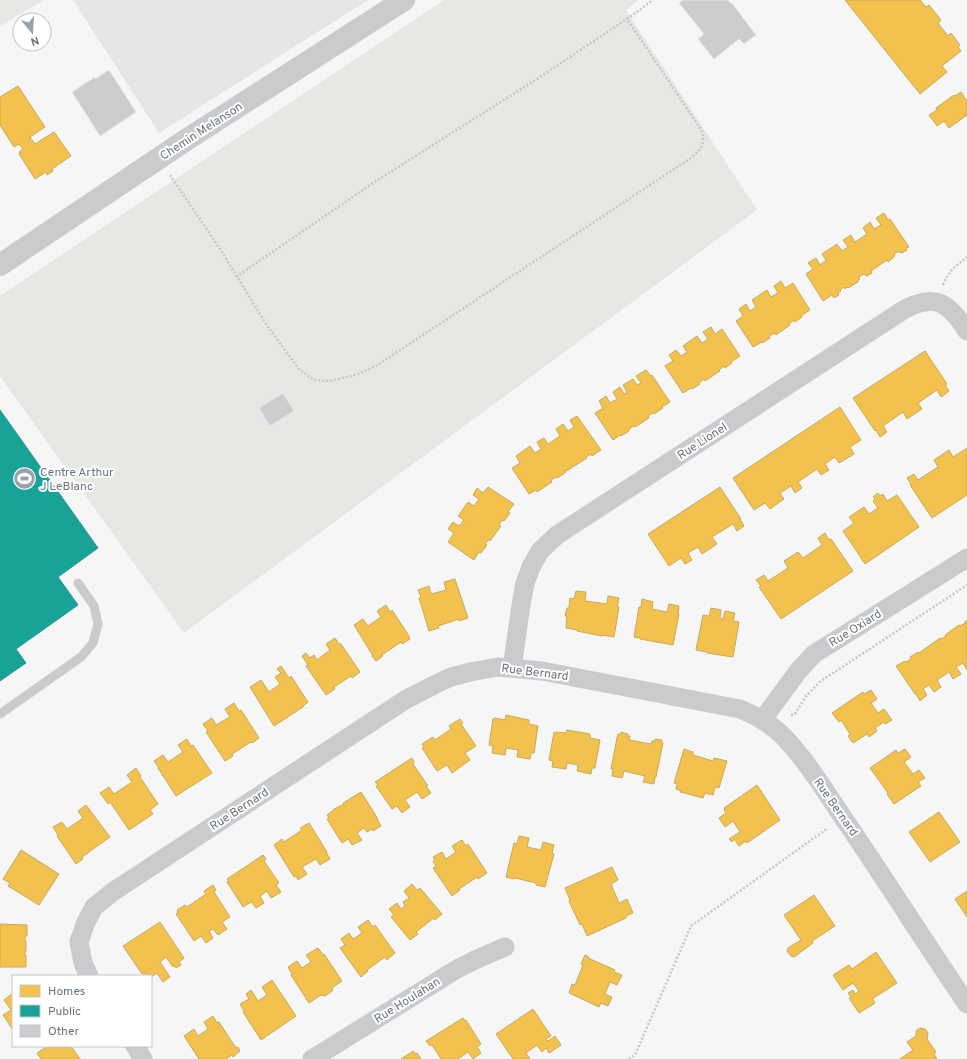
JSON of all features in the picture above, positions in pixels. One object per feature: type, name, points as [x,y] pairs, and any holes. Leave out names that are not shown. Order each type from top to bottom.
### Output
[{"type":"street","name":"Chemin Melanson","points":[[0,265],[159,158],[404,0]]},
{"type":"street","name":"Rue Lionel","points":[[512,668],[525,583],[531,567],[540,551],[557,535],[905,309],[925,301],[936,302]]},
{"type":"street","points":[[936,302],[944,305],[952,311],[967,331]]},
{"type":"street","name":"Rue Oxiard","points":[[763,720],[799,670],[814,654],[967,558]]},
{"type":"street","name":"Rue Bernard","points":[[89,975],[83,963],[80,942],[86,922],[94,907],[114,891],[405,700],[452,677],[498,667],[542,671],[740,709],[763,720],[783,736],[803,759],[967,1004]]},
{"type":"street","name":"Rue Houlahan","points":[[312,1059],[457,969],[505,947]]},
{"type":"street","points":[[135,1047],[144,1059]]},
{"type":"lane","points":[[0,714],[81,657],[93,643],[98,624],[94,606],[78,583]]},
{"type":"path","points":[[236,277],[373,184],[544,75],[653,0]]},
{"type":"path","points":[[159,158],[220,249],[268,328],[299,369],[314,380],[330,381],[356,375],[376,366],[691,158],[701,149],[704,140],[702,131],[627,19]]},
{"type":"path","points":[[936,302],[945,279],[951,270],[967,257]]},
{"type":"path","points":[[763,720],[795,714],[806,696],[821,681],[967,585]]},
{"type":"path","points":[[629,1059],[635,1055],[692,926],[843,817]]},
{"type":"shaded area","points":[[0,0],[44,0],[24,12],[12,12],[12,19],[0,26]]},
{"type":"shaded area","points":[[73,0],[368,0],[159,133]]},
{"type":"shaded area","points":[[444,0],[639,0],[626,10],[757,210],[184,633],[0,376],[0,296]]},
{"type":"building: Homes","points":[[845,0],[920,0],[926,7],[929,5],[941,20],[938,23],[948,36],[951,33],[960,45],[958,47],[961,51],[942,66],[947,72],[920,94]]},
{"type":"building: Homes","points":[[18,86],[45,127],[30,137],[35,144],[54,132],[71,156],[52,169],[53,171],[47,175],[46,172],[35,179],[19,154],[21,153],[19,152],[23,149],[19,144],[14,147],[0,125],[0,97]]},
{"type":"building: Homes","points":[[961,92],[967,101],[967,115],[949,128],[944,121],[937,126],[929,115],[954,95],[955,96]]},
{"type":"building: Homes","points":[[884,213],[888,220],[890,219],[909,247],[906,248],[907,250],[902,253],[899,251],[894,254],[895,256],[893,258],[888,262],[887,260],[871,271],[872,273],[867,276],[864,274],[859,277],[860,279],[858,282],[853,285],[852,284],[852,286],[848,288],[847,287],[845,289],[844,287],[838,293],[839,295],[834,298],[832,295],[823,301],[806,274],[813,269],[808,263],[816,258],[820,265],[826,260],[822,254],[837,244],[842,251],[848,247],[843,240],[851,235],[855,242],[867,234],[863,228],[870,222],[874,229],[881,225],[876,218]]},
{"type":"building: Homes","points":[[781,281],[785,288],[793,283],[810,310],[795,322],[794,320],[789,324],[790,325],[776,335],[775,333],[769,336],[770,338],[753,347],[736,321],[743,316],[739,309],[746,304],[750,311],[756,307],[752,300],[767,290],[771,297],[778,293],[774,286]]},
{"type":"building: Homes","points":[[711,327],[715,334],[722,329],[740,356],[705,381],[704,379],[699,383],[700,384],[683,393],[665,366],[673,361],[669,355],[676,350],[681,356],[687,352],[683,346],[697,336],[702,343],[708,339],[703,332]]},
{"type":"building: Homes","points":[[925,351],[947,384],[945,385],[949,391],[941,397],[937,390],[918,403],[922,409],[907,419],[903,412],[883,426],[887,432],[880,437],[853,398]]},
{"type":"building: Homes","points":[[646,370],[651,376],[652,375],[670,402],[654,414],[653,413],[648,416],[649,418],[613,440],[595,413],[603,408],[599,401],[606,396],[610,403],[617,399],[613,392],[620,387],[624,394],[627,392],[623,385],[633,379],[637,385],[641,383],[636,376]]},
{"type":"building: Homes","points":[[840,407],[861,440],[850,447],[854,454],[839,463],[835,457],[825,464],[829,470],[821,475],[817,469],[798,482],[802,488],[795,493],[791,486],[780,493],[784,499],[770,509],[765,503],[754,510],[733,478]]},
{"type":"building: Homes","points":[[577,416],[601,450],[592,456],[591,454],[586,457],[587,458],[565,473],[551,480],[552,482],[537,492],[536,490],[529,494],[512,468],[520,463],[516,456],[530,446],[535,453],[541,449],[537,442],[544,438],[548,444],[560,436],[556,429],[563,424],[568,431],[574,427],[570,420]]},
{"type":"building: Homes","points":[[967,448],[967,495],[932,518],[907,478],[914,474],[918,480],[938,467],[934,460],[949,450],[953,457]]},
{"type":"building: Homes","points":[[488,487],[514,504],[508,512],[510,513],[499,525],[501,526],[490,541],[489,539],[485,544],[487,545],[481,553],[479,552],[474,560],[448,542],[454,533],[448,529],[453,522],[459,526],[464,520],[458,516],[468,502],[474,506],[479,499],[473,495],[477,488],[483,493]]},
{"type":"building: Homes","points":[[720,487],[744,526],[737,531],[733,524],[712,537],[717,544],[702,554],[698,547],[688,553],[692,560],[685,564],[681,558],[669,566],[648,534]]},
{"type":"building: Homes","points":[[878,493],[880,496],[883,494],[887,501],[897,495],[919,527],[865,564],[843,531],[854,523],[849,517],[864,507],[869,514],[878,508],[873,501],[875,499],[873,497]]},
{"type":"building: Homes","points":[[825,533],[829,540],[831,539],[853,571],[781,619],[759,587],[761,586],[756,580],[764,575],[768,581],[788,568],[784,561],[798,552],[803,558],[822,545],[818,538]]},
{"type":"building: Homes","points":[[455,579],[468,618],[459,621],[459,619],[438,626],[439,628],[429,631],[418,590],[429,586],[431,594],[446,590],[444,582]]},
{"type":"building: Homes","points":[[576,591],[586,592],[585,601],[607,604],[608,596],[619,598],[614,637],[602,636],[566,628],[567,616],[565,616],[567,608],[569,608],[570,598],[574,599]]},
{"type":"building: Homes","points":[[642,599],[653,602],[652,609],[667,612],[669,604],[679,606],[679,614],[673,645],[634,637],[639,607],[641,607]]},
{"type":"building: Homes","points":[[386,605],[390,612],[392,610],[410,639],[402,644],[401,642],[376,661],[354,625],[363,619],[368,626],[381,617],[377,611]]},
{"type":"building: Homes","points":[[711,608],[721,610],[720,618],[723,619],[725,611],[735,613],[733,621],[739,622],[733,657],[696,650],[703,615],[709,616]]},
{"type":"building: Homes","points":[[967,620],[967,670],[963,663],[956,667],[961,674],[953,679],[949,672],[937,680],[941,687],[934,692],[929,685],[923,689],[927,695],[920,701],[896,666],[911,659],[910,657],[918,652],[919,653],[940,638],[941,639],[946,636],[945,635],[959,625],[960,626],[965,623]]},
{"type":"building: Homes","points":[[335,638],[339,644],[341,644],[360,672],[334,687],[335,689],[326,695],[306,666],[308,665],[302,656],[306,653],[310,658],[314,655],[317,660],[330,650],[326,644]]},
{"type":"building: Homes","points":[[281,666],[289,678],[291,676],[308,702],[303,707],[274,726],[250,687],[261,680],[269,692],[280,684],[275,677],[281,673],[277,669]]},
{"type":"building: Homes","points":[[871,690],[877,699],[871,703],[878,713],[884,709],[892,720],[885,724],[884,722],[875,728],[877,731],[869,737],[867,734],[853,743],[848,736],[850,734],[841,720],[839,722],[832,713],[863,692],[864,694]]},
{"type":"building: Homes","points":[[234,703],[239,711],[241,710],[259,738],[232,754],[233,756],[225,761],[206,732],[208,731],[203,724],[212,718],[216,725],[230,717],[225,709]]},
{"type":"building: Homes","points":[[506,715],[529,720],[529,724],[538,726],[534,753],[531,753],[530,759],[517,757],[518,750],[506,748],[505,755],[492,753],[493,746],[489,745],[493,719],[505,720]]},
{"type":"building: Homes","points":[[460,719],[463,723],[461,724],[476,746],[465,753],[470,760],[452,773],[447,765],[437,771],[422,748],[424,747],[422,744],[433,737],[435,740],[451,729],[449,726]]},
{"type":"building: Homes","points":[[567,730],[590,734],[590,738],[600,740],[595,768],[592,768],[591,774],[577,771],[578,765],[567,763],[566,769],[552,767],[553,761],[549,760],[554,732],[566,733]]},
{"type":"building: Homes","points":[[621,732],[630,736],[629,740],[651,744],[652,741],[655,741],[655,739],[662,740],[663,743],[654,784],[643,782],[645,776],[624,771],[622,778],[612,776],[613,769],[611,769],[617,738],[618,734],[621,734]]},
{"type":"building: Homes","points":[[187,739],[191,746],[193,745],[212,773],[176,796],[154,761],[163,755],[168,762],[183,752],[178,745]]},
{"type":"building: Homes","points":[[684,749],[693,752],[693,755],[713,761],[714,758],[727,761],[719,788],[715,787],[713,795],[705,793],[703,798],[680,792],[681,791],[676,789],[677,784],[674,783]]},
{"type":"building: Homes","points":[[905,749],[911,757],[904,762],[913,774],[919,770],[925,778],[918,782],[921,786],[894,804],[870,768],[896,750],[898,753]]},
{"type":"building: Homes","points":[[412,758],[414,762],[413,764],[431,793],[422,799],[417,792],[405,800],[410,807],[402,813],[397,806],[392,809],[376,786],[378,785],[375,782]]},
{"type":"building: Homes","points":[[136,768],[141,776],[140,777],[158,804],[150,810],[153,814],[129,830],[110,802],[108,804],[100,793],[109,787],[114,794],[132,782],[127,775]]},
{"type":"building: Homes","points":[[757,785],[780,820],[747,843],[746,841],[739,846],[734,839],[732,842],[729,839],[740,832],[733,821],[725,827],[719,818],[726,813],[724,808]]},
{"type":"building: Homes","points":[[361,792],[381,826],[373,831],[372,829],[367,832],[364,828],[357,833],[362,840],[352,845],[348,839],[342,843],[327,819],[329,818],[327,815]]},
{"type":"building: Homes","points":[[86,805],[110,837],[82,857],[83,859],[76,864],[57,836],[58,835],[53,827],[62,822],[67,829],[83,818],[78,811]]},
{"type":"building: Homes","points":[[939,812],[960,842],[930,862],[909,832]]},
{"type":"building: Homes","points":[[309,823],[330,859],[320,865],[316,859],[302,867],[307,874],[298,880],[296,876],[294,877],[274,845],[282,839],[284,842],[302,830],[300,828]]},
{"type":"building: Homes","points":[[519,836],[529,838],[527,847],[541,850],[543,842],[554,845],[552,853],[554,854],[545,887],[536,885],[536,883],[506,877],[514,843],[517,844]]},
{"type":"building: Homes","points":[[462,840],[466,846],[468,844],[487,873],[478,879],[477,877],[459,889],[460,890],[452,896],[433,868],[436,866],[433,861],[435,860],[433,857],[442,852],[446,859],[456,852],[452,846]]},
{"type":"building: Homes","points":[[21,850],[59,874],[39,905],[8,886],[10,883],[3,879]]},
{"type":"building: Homes","points":[[263,855],[266,859],[264,861],[279,883],[276,885],[281,892],[271,898],[267,891],[260,896],[264,903],[256,908],[251,902],[243,907],[227,882],[229,881],[227,879]]},
{"type":"building: Homes","points":[[612,867],[618,880],[611,884],[619,903],[627,899],[633,913],[626,916],[626,918],[587,936],[569,901],[570,900],[565,888]]},
{"type":"building: Homes","points":[[412,884],[417,890],[420,888],[442,914],[435,920],[434,918],[416,932],[418,934],[410,940],[391,917],[394,915],[389,909],[397,903],[401,909],[405,906],[403,902],[409,898],[404,891]]},
{"type":"building: Homes","points":[[213,885],[216,890],[214,892],[230,917],[222,922],[227,929],[218,935],[213,929],[209,931],[213,938],[206,943],[201,936],[194,941],[176,914],[178,913],[177,910],[185,905],[187,907],[206,894],[204,891]]},
{"type":"building: Homes","points":[[967,891],[967,917],[955,899]]},
{"type":"building: Homes","points":[[814,895],[835,926],[812,941],[813,943],[794,957],[791,956],[787,951],[788,948],[801,940],[784,915]]},
{"type":"building: Homes","points":[[368,920],[373,927],[375,925],[395,953],[387,960],[385,957],[367,970],[368,971],[361,977],[340,948],[345,945],[341,939],[349,933],[353,939],[362,933],[358,927]]},
{"type":"building: Homes","points":[[160,922],[184,958],[179,962],[181,965],[176,968],[174,965],[173,967],[166,957],[160,962],[170,977],[163,982],[157,973],[152,976],[152,975],[146,975],[145,973],[142,974],[123,946]]},
{"type":"building: Homes","points":[[0,924],[27,925],[27,936],[25,936],[26,967],[0,967]]},
{"type":"building: Homes","points":[[318,948],[323,955],[324,954],[342,981],[333,987],[332,991],[325,996],[321,995],[309,1003],[291,975],[292,974],[288,967],[297,961],[302,968],[311,962],[306,955]]},
{"type":"building: Homes","points":[[876,952],[897,983],[872,999],[875,1003],[859,1013],[849,998],[851,997],[848,993],[853,990],[855,994],[859,991],[853,983],[843,990],[833,975],[849,965],[852,969]]},
{"type":"building: Homes","points":[[585,955],[589,957],[588,958],[615,970],[614,972],[622,975],[617,985],[610,982],[605,994],[612,997],[608,1006],[601,1003],[599,1007],[569,993],[572,984],[575,985],[583,965],[581,964]]},
{"type":"building: Homes","points":[[272,980],[296,1016],[261,1040],[243,1012],[244,1011],[240,1004],[249,999],[246,994],[251,990],[258,1001],[267,995],[262,987]]},
{"type":"building: Homes","points":[[12,994],[12,1028],[3,1015],[11,1010],[4,1000]]},
{"type":"building: Homes","points":[[533,1009],[551,1036],[546,1039],[548,1041],[555,1036],[561,1045],[549,1053],[546,1048],[542,1052],[537,1045],[526,1053],[530,1059],[513,1059],[496,1034]]},
{"type":"building: Homes","points":[[213,1016],[217,1023],[219,1022],[236,1048],[238,1047],[240,1051],[233,1057],[232,1055],[226,1059],[199,1059],[184,1036],[194,1029],[198,1036],[208,1029],[204,1022]]},
{"type":"building: Homes","points":[[463,1018],[465,1021],[466,1020],[481,1044],[477,1047],[481,1053],[473,1059],[468,1052],[458,1059],[441,1059],[432,1045],[430,1046],[426,1041]]},
{"type":"building: Homes","points":[[920,1028],[925,1029],[928,1033],[927,1039],[936,1052],[934,1054],[937,1059],[900,1059],[913,1050],[907,1042],[916,1036],[916,1031]]},
{"type":"building: Homes","points":[[46,1047],[72,1047],[80,1059],[41,1059],[37,1053]]},
{"type":"building: Homes","points":[[413,1051],[416,1054],[417,1053],[421,1059],[401,1059]]},
{"type":"building: Public","name":"Centre Arthur J LeBlanc","points":[[0,410],[98,548],[58,577],[78,605],[16,649],[26,663],[0,681]]},
{"type":"building: Other","points":[[683,0],[728,0],[756,35],[744,44],[739,39],[714,59],[698,39],[704,34],[679,3]]},
{"type":"building: Other","points":[[109,70],[136,112],[100,136],[72,92]]},
{"type":"building: Other","points":[[283,393],[294,411],[270,426],[259,408]]},
{"type":"place","name":"Centre Arthur J LeBlanc","points":[[24,479]]}]
